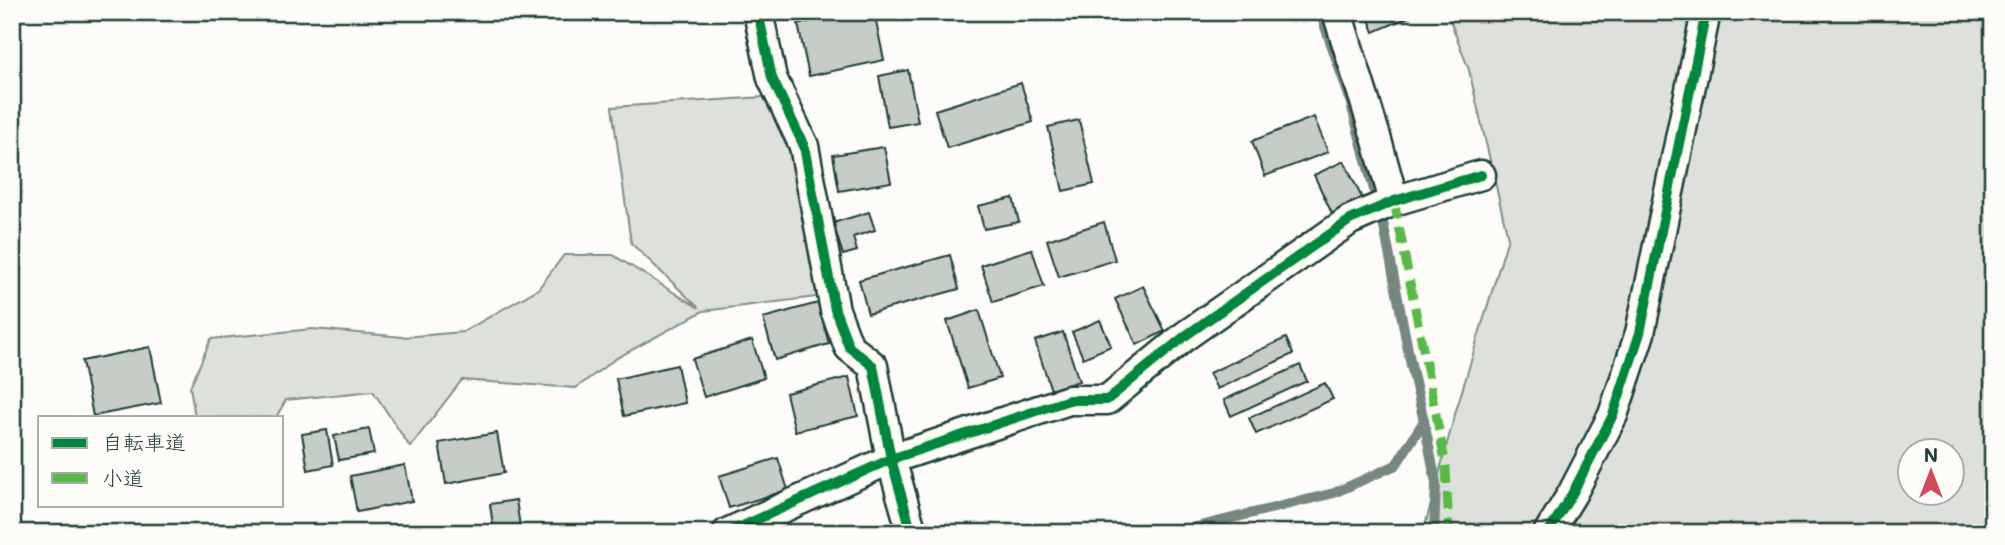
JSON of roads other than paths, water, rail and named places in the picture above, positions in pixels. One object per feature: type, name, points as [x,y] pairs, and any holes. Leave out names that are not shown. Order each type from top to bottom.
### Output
[{"type":"street","points":[[758,12],[772,78],[804,146],[835,310],[849,347],[873,366],[891,460],[912,533]]},
{"type":"street","points":[[1337,12],[1377,137],[1394,201]]},
{"type":"street","points":[[1548,533],[1614,415],[1640,333],[1706,15]]},
{"type":"street","points":[[727,533],[891,460],[1069,401],[1107,401],[1185,336],[1350,220],[1394,201],[1481,175]]},
{"type":"waterway","points":[[1320,12],[1348,93],[1384,227],[1436,483],[1434,533]]},
{"type":"waterway","points":[[1172,533],[1334,493],[1396,465],[1424,421]]}]
